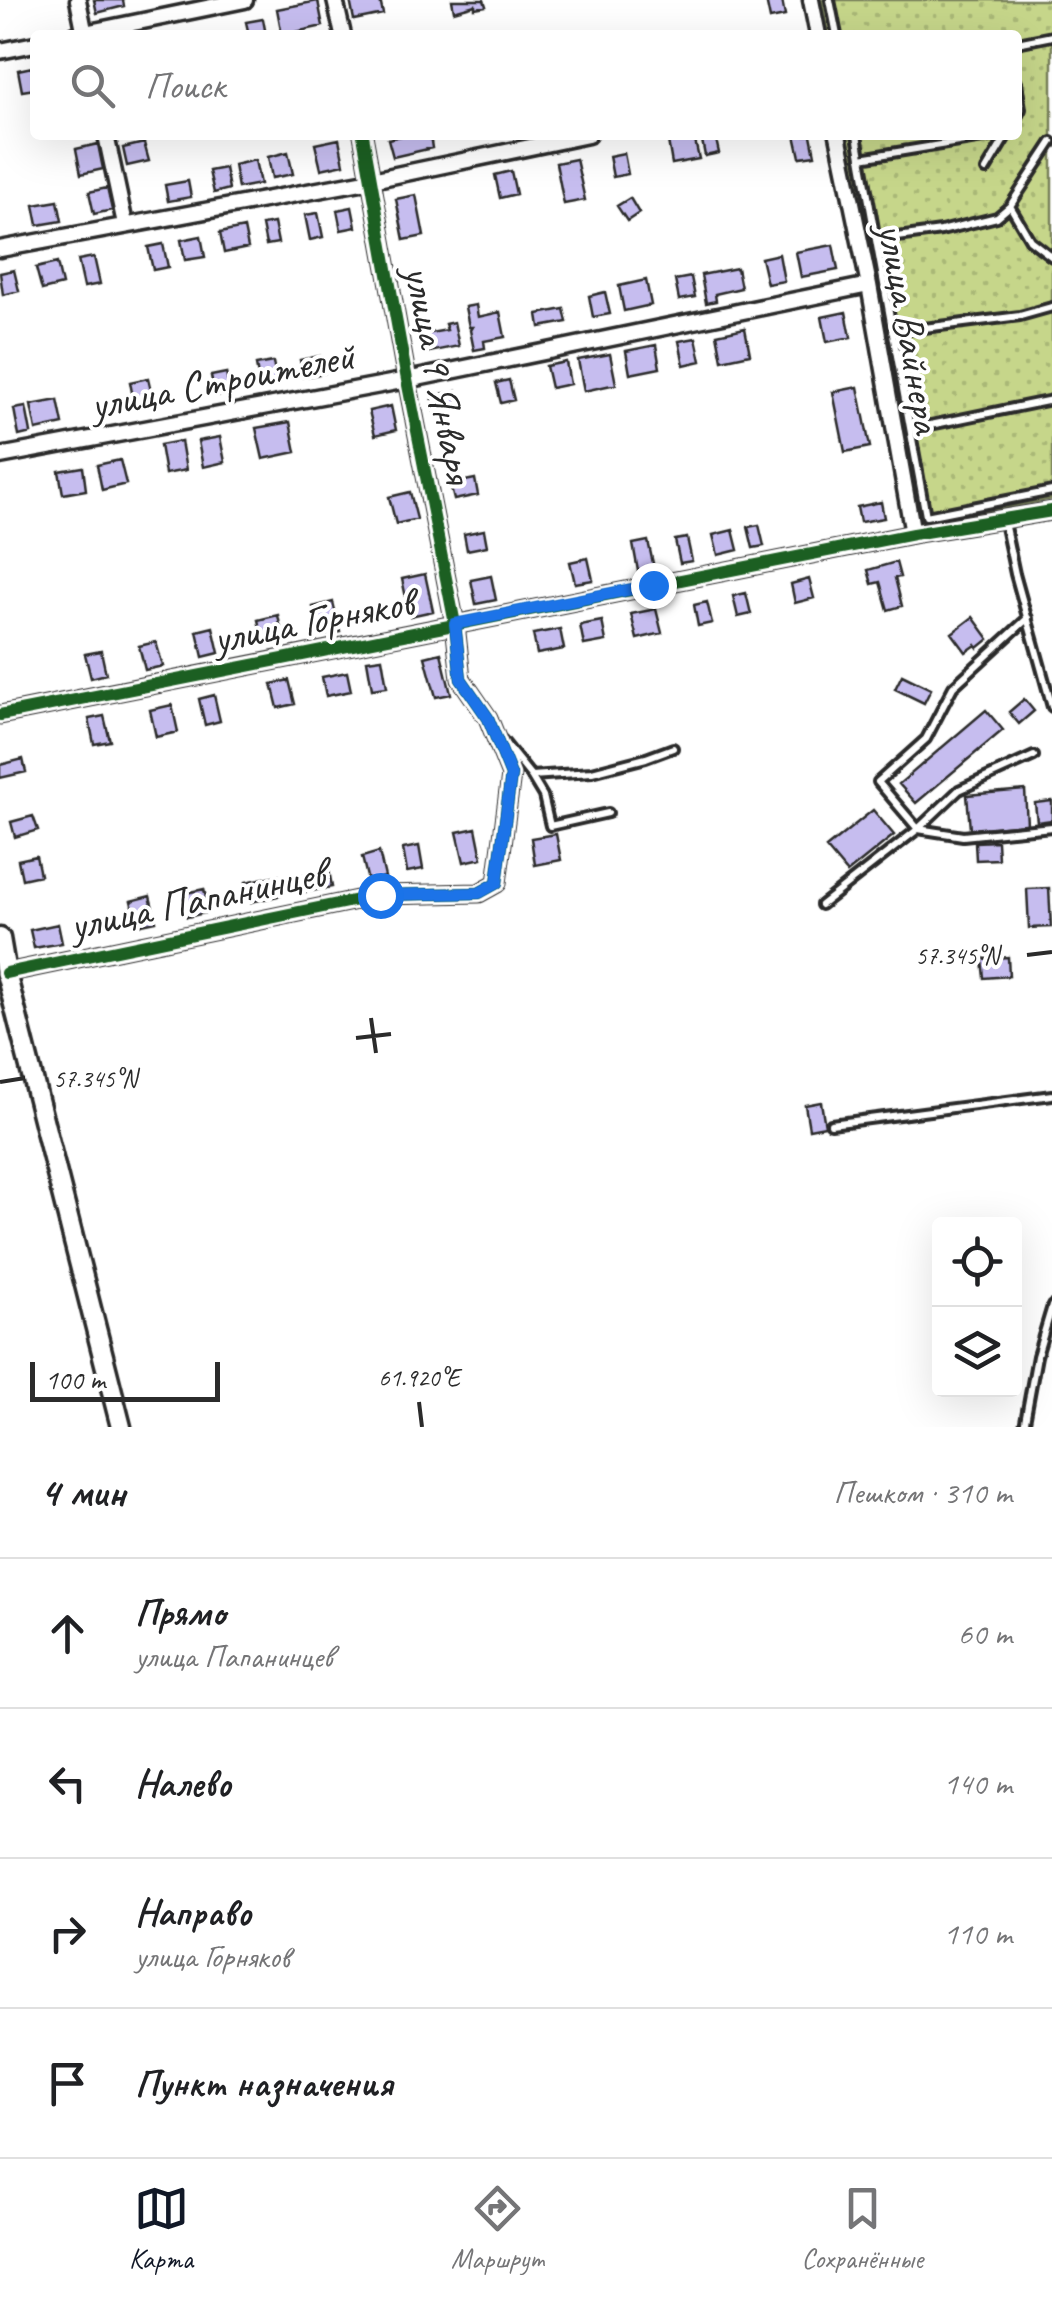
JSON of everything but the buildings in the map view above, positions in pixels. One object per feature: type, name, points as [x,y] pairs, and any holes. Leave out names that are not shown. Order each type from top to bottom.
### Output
[{"type":"street","points":[[78,0],[81,30]]},
{"type":"street","points":[[100,30],[245,0]]},
{"type":"street","points":[[336,0],[341,30]]},
{"type":"street","points":[[811,0],[817,30]]},
{"type":"street","points":[[0,52],[30,45]]},
{"type":"street","points":[[107,140],[125,224]]},
{"type":"street","name":"улица 9 Января","points":[[364,140],[455,624],[461,679],[488,718],[511,775],[501,861]]},
{"type":"street","points":[[0,248],[372,180],[564,140]]},
{"type":"street","name":"улица Вайнера","points":[[839,140],[869,285],[912,534]]},
{"type":"street","name":"улица Строителей","points":[[0,456],[407,380],[869,285]]},
{"type":"street","name":"улица Горняков","points":[[0,715],[912,534],[1052,512]]},
{"type":"street","name":"улица Папанинцев","points":[[3,974],[380,895],[479,893],[497,883],[501,861]]},
{"type":"street","points":[[0,938],[3,974],[121,1427]]},
{"type":"lane","points":[[830,0],[836,30]]},
{"type":"lane","points":[[1022,42],[1052,36]]},
{"type":"lane","points":[[858,140],[926,516],[1052,491]]},
{"type":"lane","points":[[861,158],[973,140]]},
{"type":"lane","points":[[986,170],[1001,140]]},
{"type":"lane","points":[[876,240],[997,217],[1010,206],[1052,142]]},
{"type":"lane","points":[[1010,206],[1030,240],[1051,255]]},
{"type":"lane","points":[[892,332],[1020,316],[1052,307]]},
{"type":"lane","points":[[911,429],[1052,400]]},
{"type":"lane","points":[[1004,521],[1052,707]]},
{"type":"lane","points":[[1028,618],[953,687],[926,738],[878,782],[918,829],[963,836],[1052,827]]},
{"type":"lane","points":[[492,727],[543,796],[550,826],[608,813]]},
{"type":"lane","points":[[531,776],[592,772],[673,748]]},
{"type":"lane","points":[[821,905],[918,829],[959,790],[1034,756]]},
{"type":"lane","points":[[831,1124],[1052,1094]]},
{"type":"lane","points":[[1024,1427],[1037,1356],[1052,1306]]},
{"type":"green space","points":[[822,0],[1052,0],[1052,499],[922,524],[848,140],[1022,140],[1022,30],[827,30]]},
{"type":"cycle path","points":[[6,973],[381,895],[479,893],[497,883],[511,775],[488,718],[461,679],[455,624],[364,140]]},
{"type":"cycle path","points":[[0,715],[913,534],[1052,511]]},
{"type":"route","points":[[380,895],[479,893],[497,883],[511,775],[488,718],[461,679],[455,624],[653,585]]}]
